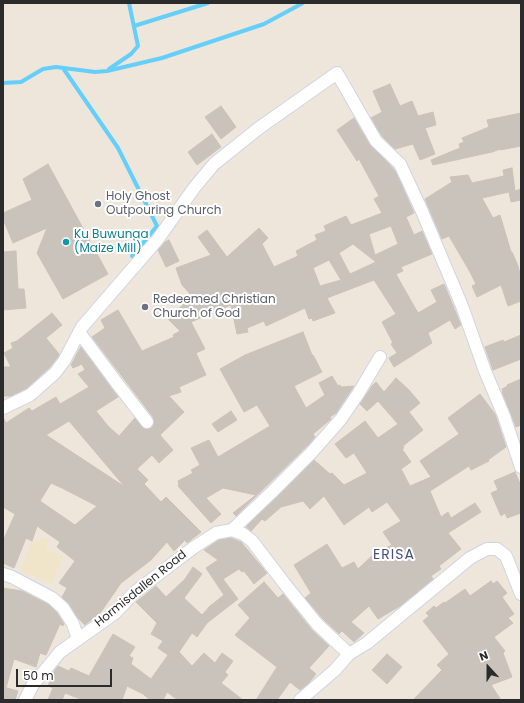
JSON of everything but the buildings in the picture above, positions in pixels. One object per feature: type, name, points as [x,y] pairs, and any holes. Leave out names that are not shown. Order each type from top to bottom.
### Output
[{"type":"street","points":[[3,408],[30,395],[55,373],[64,361],[82,327],[158,239],[194,188],[214,164],[259,128],[337,73],[376,141],[400,164],[422,209],[462,306],[485,372],[504,416],[521,467]]},
{"type":"street","points":[[79,332],[147,422]]},
{"type":"street","points":[[349,654],[317,624],[284,584],[252,541],[243,534],[232,530],[305,458],[341,419],[380,357]]},
{"type":"street","name":"Hormisdallen Road","points":[[26,700],[32,686],[46,667],[60,652],[115,613],[134,592],[193,548],[216,533],[232,530]]},
{"type":"street","points":[[300,700],[335,670],[349,654],[367,643],[470,558],[487,549],[497,549],[506,556],[521,594]]},
{"type":"street","points":[[3,574],[12,577],[52,598],[63,608],[73,624],[78,639]]},
{"type":"shaded area","points":[[41,537],[49,540],[46,549],[63,556],[52,584],[20,571],[32,540],[39,543]]},
{"type":"waterway","points":[[109,69],[131,54],[138,46],[129,3]]},
{"type":"waterway","points":[[134,26],[208,3]]},
{"type":"waterway","points":[[3,83],[21,82],[43,69],[56,67],[95,72],[107,71],[162,58],[264,24],[303,3]]},
{"type":"waterway","points":[[63,68],[118,148],[157,226],[132,256]]},
{"type":"place","name":"Holy Ghost Outpouring Church","points":[[98,204]]},
{"type":"place","name":"Ku Buwunga (Maize Mill)","points":[[66,242]]},
{"type":"place","name":"Redeemed Christian Church of God","points":[[145,307]]},
{"type":"district","name":"ERISA","points":[[394,555]]}]
